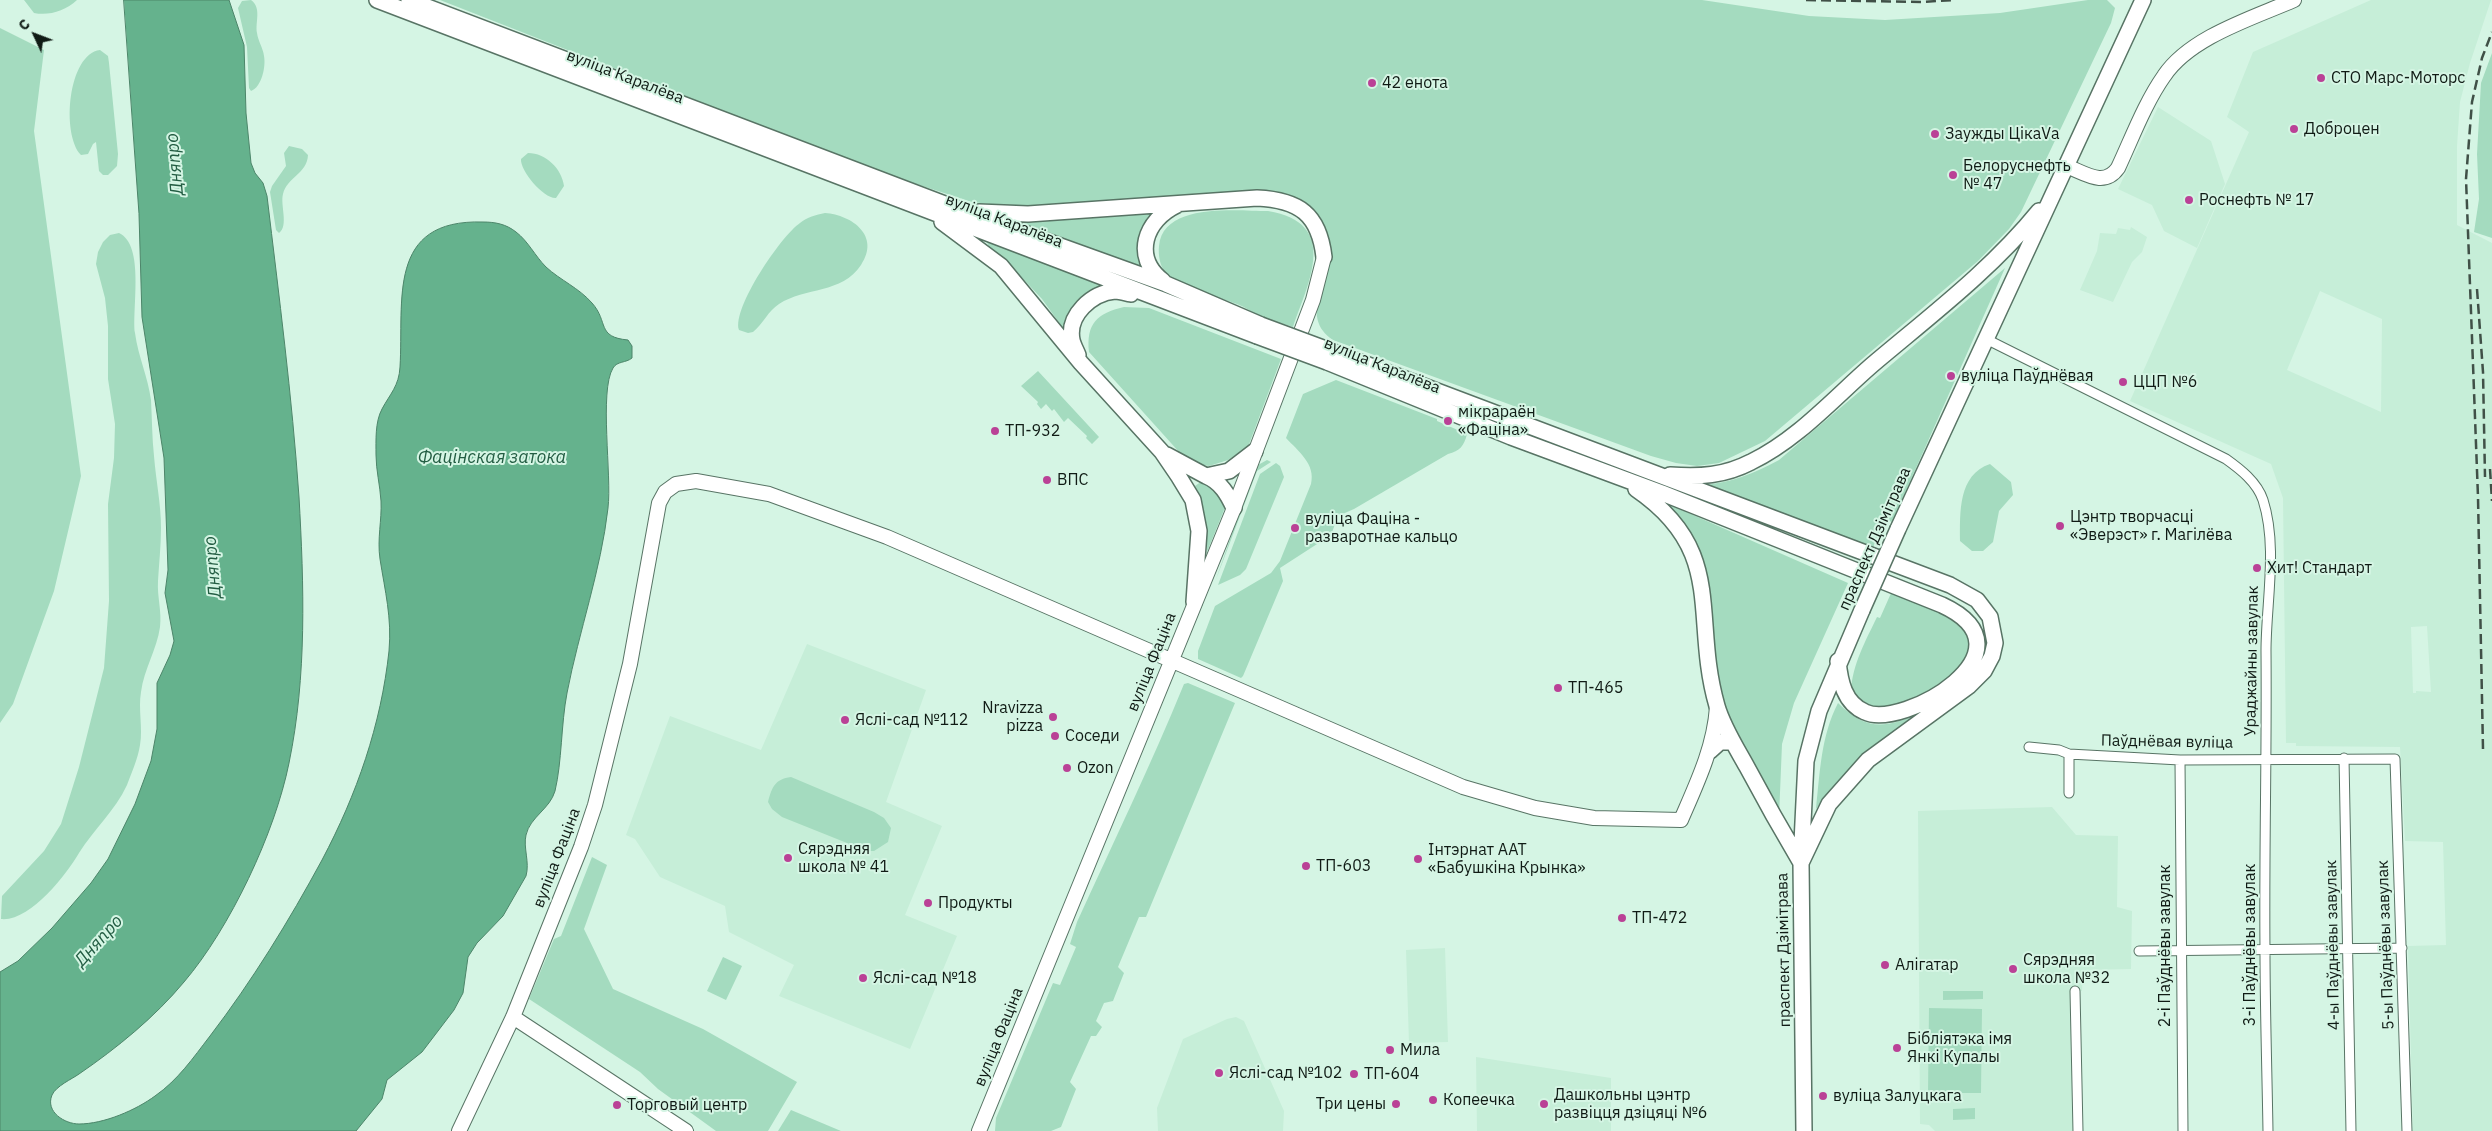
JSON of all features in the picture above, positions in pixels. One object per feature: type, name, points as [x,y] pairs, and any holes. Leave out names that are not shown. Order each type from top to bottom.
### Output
[{"type":"main road","name":"вуліца Каралёва","points":[[377,0],[1162,300],[1259,330],[1646,471]]},
{"type":"main road","name":"вуліца Каралёва","points":[[409,0],[963,212],[1166,284],[1259,330]]},
{"type":"main road","name":"праспект Дзімітрава","points":[[1804,1131],[1802,806],[1808,753],[1819,711],[1838,661],[1898,529],[2143,0]]},
{"type":"main road","points":[[1646,471],[1670,475],[1710,476],[1735,469],[1775,449],[2005,251],[2053,195]]},
{"type":"main road","points":[[963,212],[1028,214],[1257,198],[1280,199],[1302,209],[1316,226],[1324,257]]},
{"type":"main road","points":[[1166,284],[1153,273],[1148,264],[1145,248],[1149,232],[1156,218],[1166,210],[1182,203]]},
{"type":"main road","points":[[927,211],[1001,266],[1081,363],[1162,452],[1192,500],[1199,531],[1194,602]]},
{"type":"main road","points":[[1081,363],[1072,339],[1072,327],[1084,306],[1103,294],[1116,291],[1162,300]]},
{"type":"main road","name":"вуліца Каралёва","points":[[1329,357],[1511,437],[1617,476]]},
{"type":"main road","points":[[1206,476],[1229,471],[1255,451]]},
{"type":"main road","points":[[1162,452],[1214,479],[1227,493],[1234,508]]},
{"type":"main road","points":[[1646,471],[1950,585],[1977,600],[1990,617],[1995,643],[1992,656],[1984,671],[1969,686],[1868,760],[1851,777],[1828,804],[1801,863]]},
{"type":"main road","points":[[1617,476],[1956,611],[1967,619],[1976,636],[1976,656],[1966,672],[1956,681],[1916,706],[1884,716],[1865,712],[1847,697],[1840,680],[1838,661]]},
{"type":"main road","points":[[1617,476],[1652,500],[1671,518],[1689,544],[1698,569],[1717,707],[1732,742],[1801,863]]},
{"type":"main road","points":[[1819,557],[1827,538]]},
{"type":"main road","points":[[1710,751],[1720,742],[1732,742]]},
{"type":"street","points":[[2066,166],[2100,179],[2108,178],[2118,168],[2164,76],[2177,60],[2210,38],[2294,0]]},
{"type":"street","name":"вуліца Фаціна","points":[[979,1131],[1234,508],[1313,300],[1324,257]]},
{"type":"street","name":"Ураджайны завулак","points":[[1986,338],[2198,443],[2226,459],[2243,471],[2252,481],[2263,499],[2269,544],[2266,621],[2268,724],[2265,758]]},
{"type":"street","name":"вуліца Фаціна","points":[[459,1131],[513,1017],[581,847],[595,805],[630,664],[659,503],[665,492],[676,484],[696,481],[770,494],[887,537],[1172,660]]},
{"type":"street","points":[[1172,660],[1463,787],[1536,808],[1594,818],[1681,820],[1710,751],[1716,728],[1717,707]]},
{"type":"street","name":"Паўднёвая вуліца","points":[[2029,748],[2059,750],[2069,754],[2180,760],[2265,758],[2394,759]]},
{"type":"street","points":[[2069,754],[2069,793]]},
{"type":"street","name":"3-і Паўднёвы завулак","points":[[2265,758],[2265,950],[2268,1131]]},
{"type":"street","name":"4-ы Паўднёвы завулак","points":[[2344,758],[2351,1131]]},
{"type":"street","name":"5-ы Паўднёвы завулак","points":[[2394,759],[2407,1131]]},
{"type":"street","name":"2-і Паўднёвы завулак","points":[[2180,760],[2182,1131]]},
{"type":"street","points":[[2139,951],[2402,948]]},
{"type":"street","points":[[2075,991],[2078,1131]]},
{"type":"street","points":[[513,1017],[686,1131]]},
{"type":"shaded area","points":[[24,0],[77,0],[62,10],[45,14],[34,13]]},
{"type":"shaded area","points":[[251,0],[257,11],[257,33],[263,53],[264,70],[258,85],[251,91],[249,88],[247,47],[238,8],[242,1]]},
{"type":"shaded area","points":[[440,0],[1702,0],[1809,16],[1885,20],[2000,13],[2088,0],[2107,0],[2115,8],[2111,23],[2021,212],[2009,229],[1978,261],[1765,441],[1719,463],[1697,466],[1676,463],[1651,456],[1333,340],[1323,331],[1318,321],[1317,310],[1318,298],[1330,251],[1329,238],[1312,209],[1304,203],[1285,195],[1025,208],[972,202],[879,172]]},
{"type":"shaded area","points":[[2371,0],[2491,0],[2470,63],[2460,102],[2457,146],[2457,225],[2492,243],[2492,1131],[2413,1131],[2408,946],[2446,945],[2443,842],[2405,841],[2400,747],[2296,746],[2296,743],[2286,743],[2283,498],[2271,464],[2130,401],[2249,132],[2227,117],[2253,52]],"holes":[[[2320,291],[2382,319],[2381,412],[2287,370]],[[2427,626],[2431,692],[2416,691],[2416,693],[2413,693],[2411,627]]]},
{"type":"shaded area","points":[[0,28],[44,50],[34,131],[81,476],[54,591],[13,704],[0,723]]},
{"type":"shaded area","points":[[100,50],[108,56],[118,154],[117,166],[108,175],[103,175],[99,171],[96,142],[88,154],[81,155],[75,145],[71,130],[71,96],[75,79],[81,65],[89,55]]},
{"type":"shaded area","points":[[2492,53],[2492,238],[2474,232],[2479,199],[2477,154],[2481,83]]},
{"type":"shaded area","points":[[2158,107],[2211,141],[2225,184],[2197,248],[2164,231],[2152,205],[2118,189]]},
{"type":"shaded area","points":[[289,146],[302,149],[308,155],[304,167],[285,188],[282,199],[284,220],[282,230],[279,233],[276,230],[270,192],[286,166],[284,153]]},
{"type":"shaded area","points":[[528,153],[547,159],[560,174],[564,186],[556,198],[545,194],[528,177],[521,159]]},
{"type":"shaded area","points":[[1221,210],[1268,211],[1290,218],[1305,228],[1312,241],[1314,256],[1311,273],[1293,327],[1264,318],[1237,304],[1181,284],[1167,274],[1161,265],[1159,246],[1164,232],[1173,222],[1203,212]]},
{"type":"shaded area","points":[[1158,211],[1143,265],[1135,268],[1002,220]]},
{"type":"shaded area","points":[[825,213],[845,218],[854,223],[866,236],[868,245],[861,265],[844,281],[834,286],[800,295],[779,304],[753,332],[748,333],[739,330],[739,320],[750,290],[781,242],[800,223],[815,215]]},
{"type":"shaded area","points":[[2131,227],[2147,237],[2142,252],[2132,262],[2113,302],[2080,290],[2097,251],[2100,233],[2116,234],[2118,228],[2130,230]]},
{"type":"shaded area","points":[[119,233],[127,240],[135,263],[135,333],[151,400],[153,449],[161,519],[158,587],[160,627],[141,692],[140,745],[135,765],[122,794],[65,873],[46,895],[24,913],[12,918],[1,919],[2,896],[44,851],[61,824],[79,767],[104,668],[109,601],[108,504],[114,458],[115,424],[108,379],[108,326],[105,298],[96,264],[98,252],[103,242],[110,235]]},
{"type":"shaded area","points":[[986,240],[1108,285],[1068,335],[1042,299],[1008,263],[990,249]]},
{"type":"shaded area","points":[[2005,268],[1892,522],[1885,519],[1872,550],[1701,485],[1742,477],[1779,460]]},
{"type":"shaded area","points":[[1124,307],[1149,308],[1281,359],[1248,447],[1228,460],[1209,466],[1189,463],[1089,352],[1089,334],[1095,321],[1100,316]]},
{"type":"shaded area","points":[[1038,371],[1099,437],[1092,444],[1086,438],[1087,436],[1068,418],[1064,422],[1054,409],[1052,411],[1046,404],[1041,409],[1037,404],[1038,402],[1021,386]]},
{"type":"shaded area","points":[[1336,380],[1437,419],[1437,421],[1467,434],[1466,438],[1463,445],[1456,451],[1354,509],[1338,516],[1331,535],[1280,568],[1283,581],[1241,678],[1198,659],[1198,651],[1215,606],[1271,573],[1280,561],[1311,484],[1312,477],[1305,458],[1286,438],[1303,394]]},
{"type":"shaded area","points":[[1267,460],[1271,462],[1257,471],[1215,582],[1254,471],[1258,465]]},
{"type":"shaded area","points":[[1276,463],[1280,466],[1284,477],[1246,569],[1240,575],[1218,585],[1260,474]]},
{"type":"shaded area","points":[[1990,464],[2011,482],[2013,495],[1999,511],[1993,542],[1983,551],[1972,551],[1960,541],[1960,518],[1963,496],[1966,486],[1972,477],[1980,469]]},
{"type":"shaded area","points":[[1202,481],[1213,485],[1226,505],[1207,552],[1207,526],[1195,486]]},
{"type":"shaded area","points":[[1668,504],[1848,583],[1794,703],[1782,744],[1779,817],[1720,704],[1680,521]]},
{"type":"shaded area","points":[[1892,591],[1958,619],[1971,639],[1971,653],[1952,680],[1899,710],[1864,707],[1851,691],[1854,672],[1868,635],[1877,617],[1880,618]]},
{"type":"shaded area","points":[[807,644],[926,690],[886,802],[942,826],[905,915],[957,936],[910,1049],[779,996],[794,965],[729,932],[725,906],[660,877],[635,839],[626,835],[670,716],[761,750]]},
{"type":"shaded area","points":[[1188,683],[1235,703],[1146,917],[1139,917],[1118,967],[1124,973],[1113,1001],[1104,1003],[1096,1021],[1102,1027],[1096,1036],[1091,1036],[1070,1082],[1076,1089],[1061,1127],[1051,1131],[995,1131],[996,1118],[1053,983],[1060,985],[1076,947],[1070,944],[1077,922],[1184,684]]},
{"type":"shaded area","points":[[1838,703],[1849,713],[1868,723],[1887,724],[1898,722],[1922,713],[1864,755],[1837,782],[1816,809],[1825,741]]},
{"type":"shaded area","points":[[791,777],[884,818],[891,828],[888,842],[874,851],[867,851],[782,817],[772,809],[768,802],[775,785],[781,780]]},
{"type":"shaded area","name":"Сярэдняя школа №32","points":[[2052,807],[2076,835],[2118,836],[2117,907],[2132,911],[2131,969],[2083,970],[2082,991],[2070,991],[2074,1131],[1935,1131],[1929,1125],[1920,1124],[1918,811]]},
{"type":"shaded area","points":[[592,857],[607,865],[584,929],[613,989],[703,1029],[797,1082],[768,1131],[716,1131],[658,1089],[640,1072],[529,999],[554,939],[561,936]]},
{"type":"shaded area","points":[[1445,948],[1448,1042],[1409,1043],[1406,950]]},
{"type":"shaded area","points":[[723,957],[742,966],[726,1000],[707,991]]},
{"type":"shaded area","points":[[1943,991],[1983,991],[1983,999],[1943,1000]]},
{"type":"shaded area","points":[[1929,1008],[1982,1009],[1981,1093],[1928,1093]]},
{"type":"shaded area","name":"Яслі-сад №102","points":[[1236,1017],[1244,1021],[1284,1111],[1283,1131],[1158,1131],[1157,1108],[1183,1039],[1227,1019]]},
{"type":"shaded area","name":"Дашкольны цэнтр развіцця дзіцяці №6","points":[[1476,1057],[1611,1078],[1611,1131],[1477,1131]]},
{"type":"shaded area","points":[[1975,1108],[1975,1119],[1953,1120],[1953,1109]]},
{"type":"shaded area","points":[[791,1110],[841,1131],[778,1131]]},
{"type":"water","points":[[124,0],[229,0],[244,45],[246,113],[251,163],[255,173],[263,183],[267,196],[293,421],[299,497],[303,630],[299,697],[289,763],[273,819],[262,849],[234,907],[201,960],[173,995],[121,1043],[54,1092],[51,1107],[62,1119],[79,1124],[99,1122],[119,1115],[155,1096],[185,1068],[241,994],[283,928],[322,860],[346,810],[366,759],[374,732],[389,651],[389,616],[379,552],[381,501],[376,461],[376,437],[380,414],[396,385],[399,374],[402,291],[407,268],[415,249],[430,234],[452,225],[487,222],[508,227],[524,240],[546,267],[592,303],[600,316],[604,328],[611,336],[628,340],[632,346],[632,358],[615,366],[609,379],[606,414],[609,494],[605,531],[567,693],[555,791],[549,803],[528,829],[525,845],[526,876],[503,916],[477,943],[468,957],[463,993],[454,1010],[422,1052],[387,1080],[382,1099],[356,1131],[0,1131],[0,972],[18,961],[52,928],[91,883],[108,859],[135,804],[151,761],[157,729],[157,683],[170,655],[174,641],[165,593],[168,570],[164,458],[142,317],[139,214]]},
{"type":"railway","points":[[1806,0],[1922,2],[1953,0]]},
{"type":"railway","points":[[2483,749],[2478,497],[2466,179],[2472,102],[2482,58],[2492,32]]},
{"type":"railway","points":[[2477,289],[2483,372],[2485,477]]},
{"type":"railway","points":[[2490,469],[2492,501]]},
{"type":"place","name":"СТО Марс-Моторс","points":[[2321,78]]},
{"type":"place","name":"42 енота","points":[[1372,83]]},
{"type":"place","name":"Доброцен","points":[[2294,129]]},
{"type":"place","name":"Заужды ЦікаVа","points":[[1935,134]]},
{"type":"place","name":"Белоруснефть № 47","points":[[1953,175]]},
{"type":"place","name":"Роснефть № 17","points":[[2189,200]]},
{"type":"place","name":"вуліца Паўднёвая","points":[[1951,376]]},
{"type":"place","name":"ЦЦП №6","points":[[2123,382]]},
{"type":"place","name":"мікрараён «Фаціна»","points":[[1448,421]]},
{"type":"place","name":"ТП-932","points":[[995,431]]},
{"type":"place","name":"ВПС","points":[[1047,480]]},
{"type":"place","name":"Цэнтр творчасці «Эверэст» г. Магілёва","points":[[2060,526]]},
{"type":"place","name":"вуліца Фаціна - разваротнае кальцо","points":[[1295,528]]},
{"type":"place","name":"Хит! Стандарт","points":[[2257,568]]},
{"type":"place","name":"ТП-465","points":[[1558,688]]},
{"type":"place","name":"Nravizza pizza","points":[[1053,717]]},
{"type":"place","name":"Яслі-сад №112","points":[[845,720]]},
{"type":"place","name":"Соседи","points":[[1055,736]]},
{"type":"place","name":"Ozon","points":[[1067,768]]},
{"type":"place","name":"Сярэдняя школа № 41","points":[[788,858]]},
{"type":"place","name":"Інтэрнат ААТ «Бабушкіна Крынка»","points":[[1418,859]]},
{"type":"place","name":"ТП-603","points":[[1306,866]]},
{"type":"place","name":"Продукты","points":[[928,903]]},
{"type":"place","name":"ТП-472","points":[[1622,918]]},
{"type":"place","name":"Алігатар","points":[[1885,965]]},
{"type":"place","name":"Сярэдняя школа №32","points":[[2013,969]]},
{"type":"place","name":"Яслі-сад №18","points":[[863,978]]},
{"type":"place","name":"Бібліятэка імя Янкі Купалы","points":[[1897,1048]]},
{"type":"place","name":"Мила","points":[[1390,1050]]},
{"type":"place","name":"Яслі-сад №102","points":[[1219,1073]]},
{"type":"place","name":"ТП-604","points":[[1354,1074]]},
{"type":"place","name":"вуліца Залуцкага","points":[[1823,1096]]},
{"type":"place","name":"Копеечка","points":[[1433,1100]]},
{"type":"place","name":"Три цены","points":[[1396,1104]]},
{"type":"place","name":"Дашкольны цэнтр развіцця дзіцяці №6","points":[[1544,1104]]},
{"type":"place","name":"Торговый центр","points":[[617,1105]]},
{"type":"water label","name":"Дняпро","points":[[175,164]]},
{"type":"water label","name":"Фацінская затока","points":[[492,458]]},
{"type":"water label","name":"Дняпро","points":[[213,567]]},
{"type":"water label","name":"Дняпро","points":[[99,941]]}]
